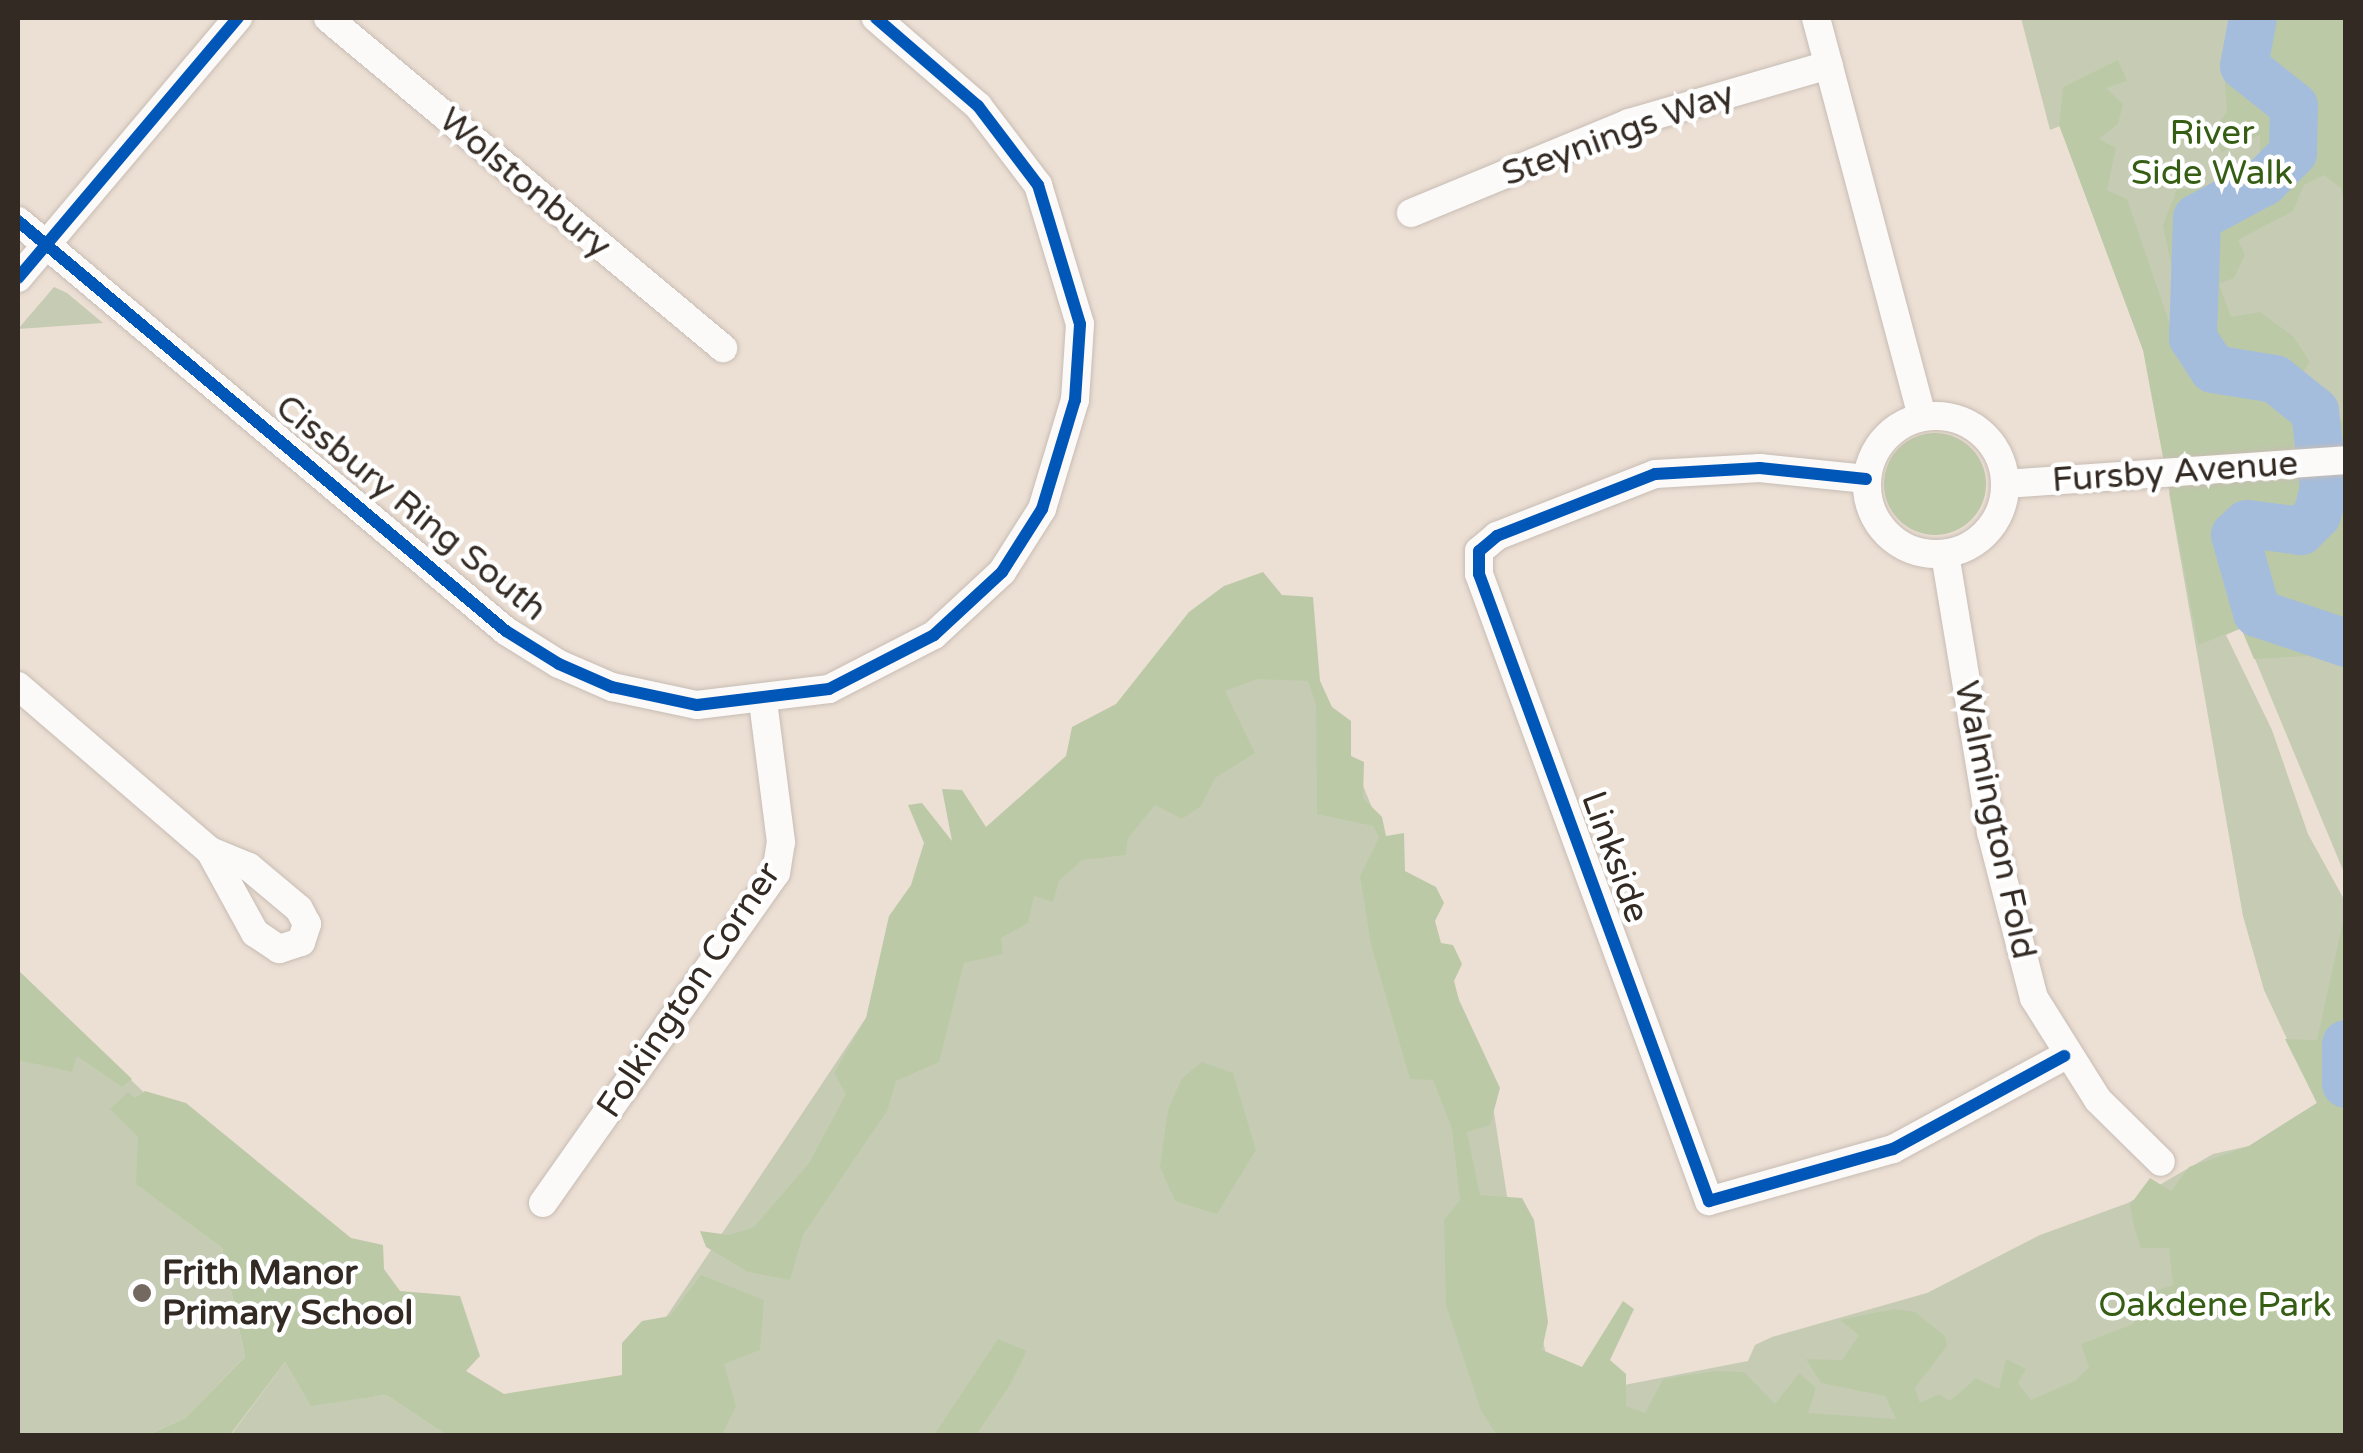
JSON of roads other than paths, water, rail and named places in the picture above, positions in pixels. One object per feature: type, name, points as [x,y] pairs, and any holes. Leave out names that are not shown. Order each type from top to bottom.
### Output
[{"type":"street","points":[[18,278],[238,18]]},
{"type":"street","name":"Wolstonbury","points":[[328,18],[723,348]]},
{"type":"street","name":"Cissbury Ring South","points":[[18,221],[506,631],[560,664],[649,697],[763,702],[830,690],[888,665],[968,606],[1042,509],[1074,400],[1080,324],[1038,185],[978,106],[876,18]]},
{"type":"street","points":[[1816,18],[1922,416]]},
{"type":"street","name":"Steynings Way","points":[[1411,213],[1629,123],[1829,65]]},
{"type":"street","points":[[1922,416],[1980,430],[2005,484],[1994,522],[1945,554],[1905,547],[1888,535],[1868,500],[1866,479],[1884,438],[1922,416]]},
{"type":"street","name":"Fursby Avenue","points":[[2005,484],[2342,460]]},
{"type":"street","name":"Linkside","points":[[1866,479],[1760,468],[1655,474],[1498,536],[1480,551],[1479,574],[1704,1212],[1893,1149],[2064,1056]]},
{"type":"street","name":"Walmington Fold","points":[[1945,554],[2009,920],[2064,1056],[2161,1162]]},
{"type":"street","points":[[18,686],[210,852]]},
{"type":"street","name":"Folkington Corner","points":[[543,1203],[776,873],[781,842],[763,702]]},
{"type":"waterway","points":[[2253,18],[2244,66],[2294,106],[2293,153],[2264,182],[2197,218],[2193,338],[2213,369],[2275,379],[2315,411],[2324,489],[2317,515],[2301,531],[2247,524],[2235,535],[2257,613],[2346,643]]},
{"type":"waterway","points":[[2346,1044],[2346,1084]]},
{"type":"place","name":"Frith Manor Primary School","points":[[142,1293]]},
{"type":"park label","name":"River Side Walk","points":[[2212,153]]},
{"type":"park label","name":"Oakdene Park","points":[[2215,1305]]}]
